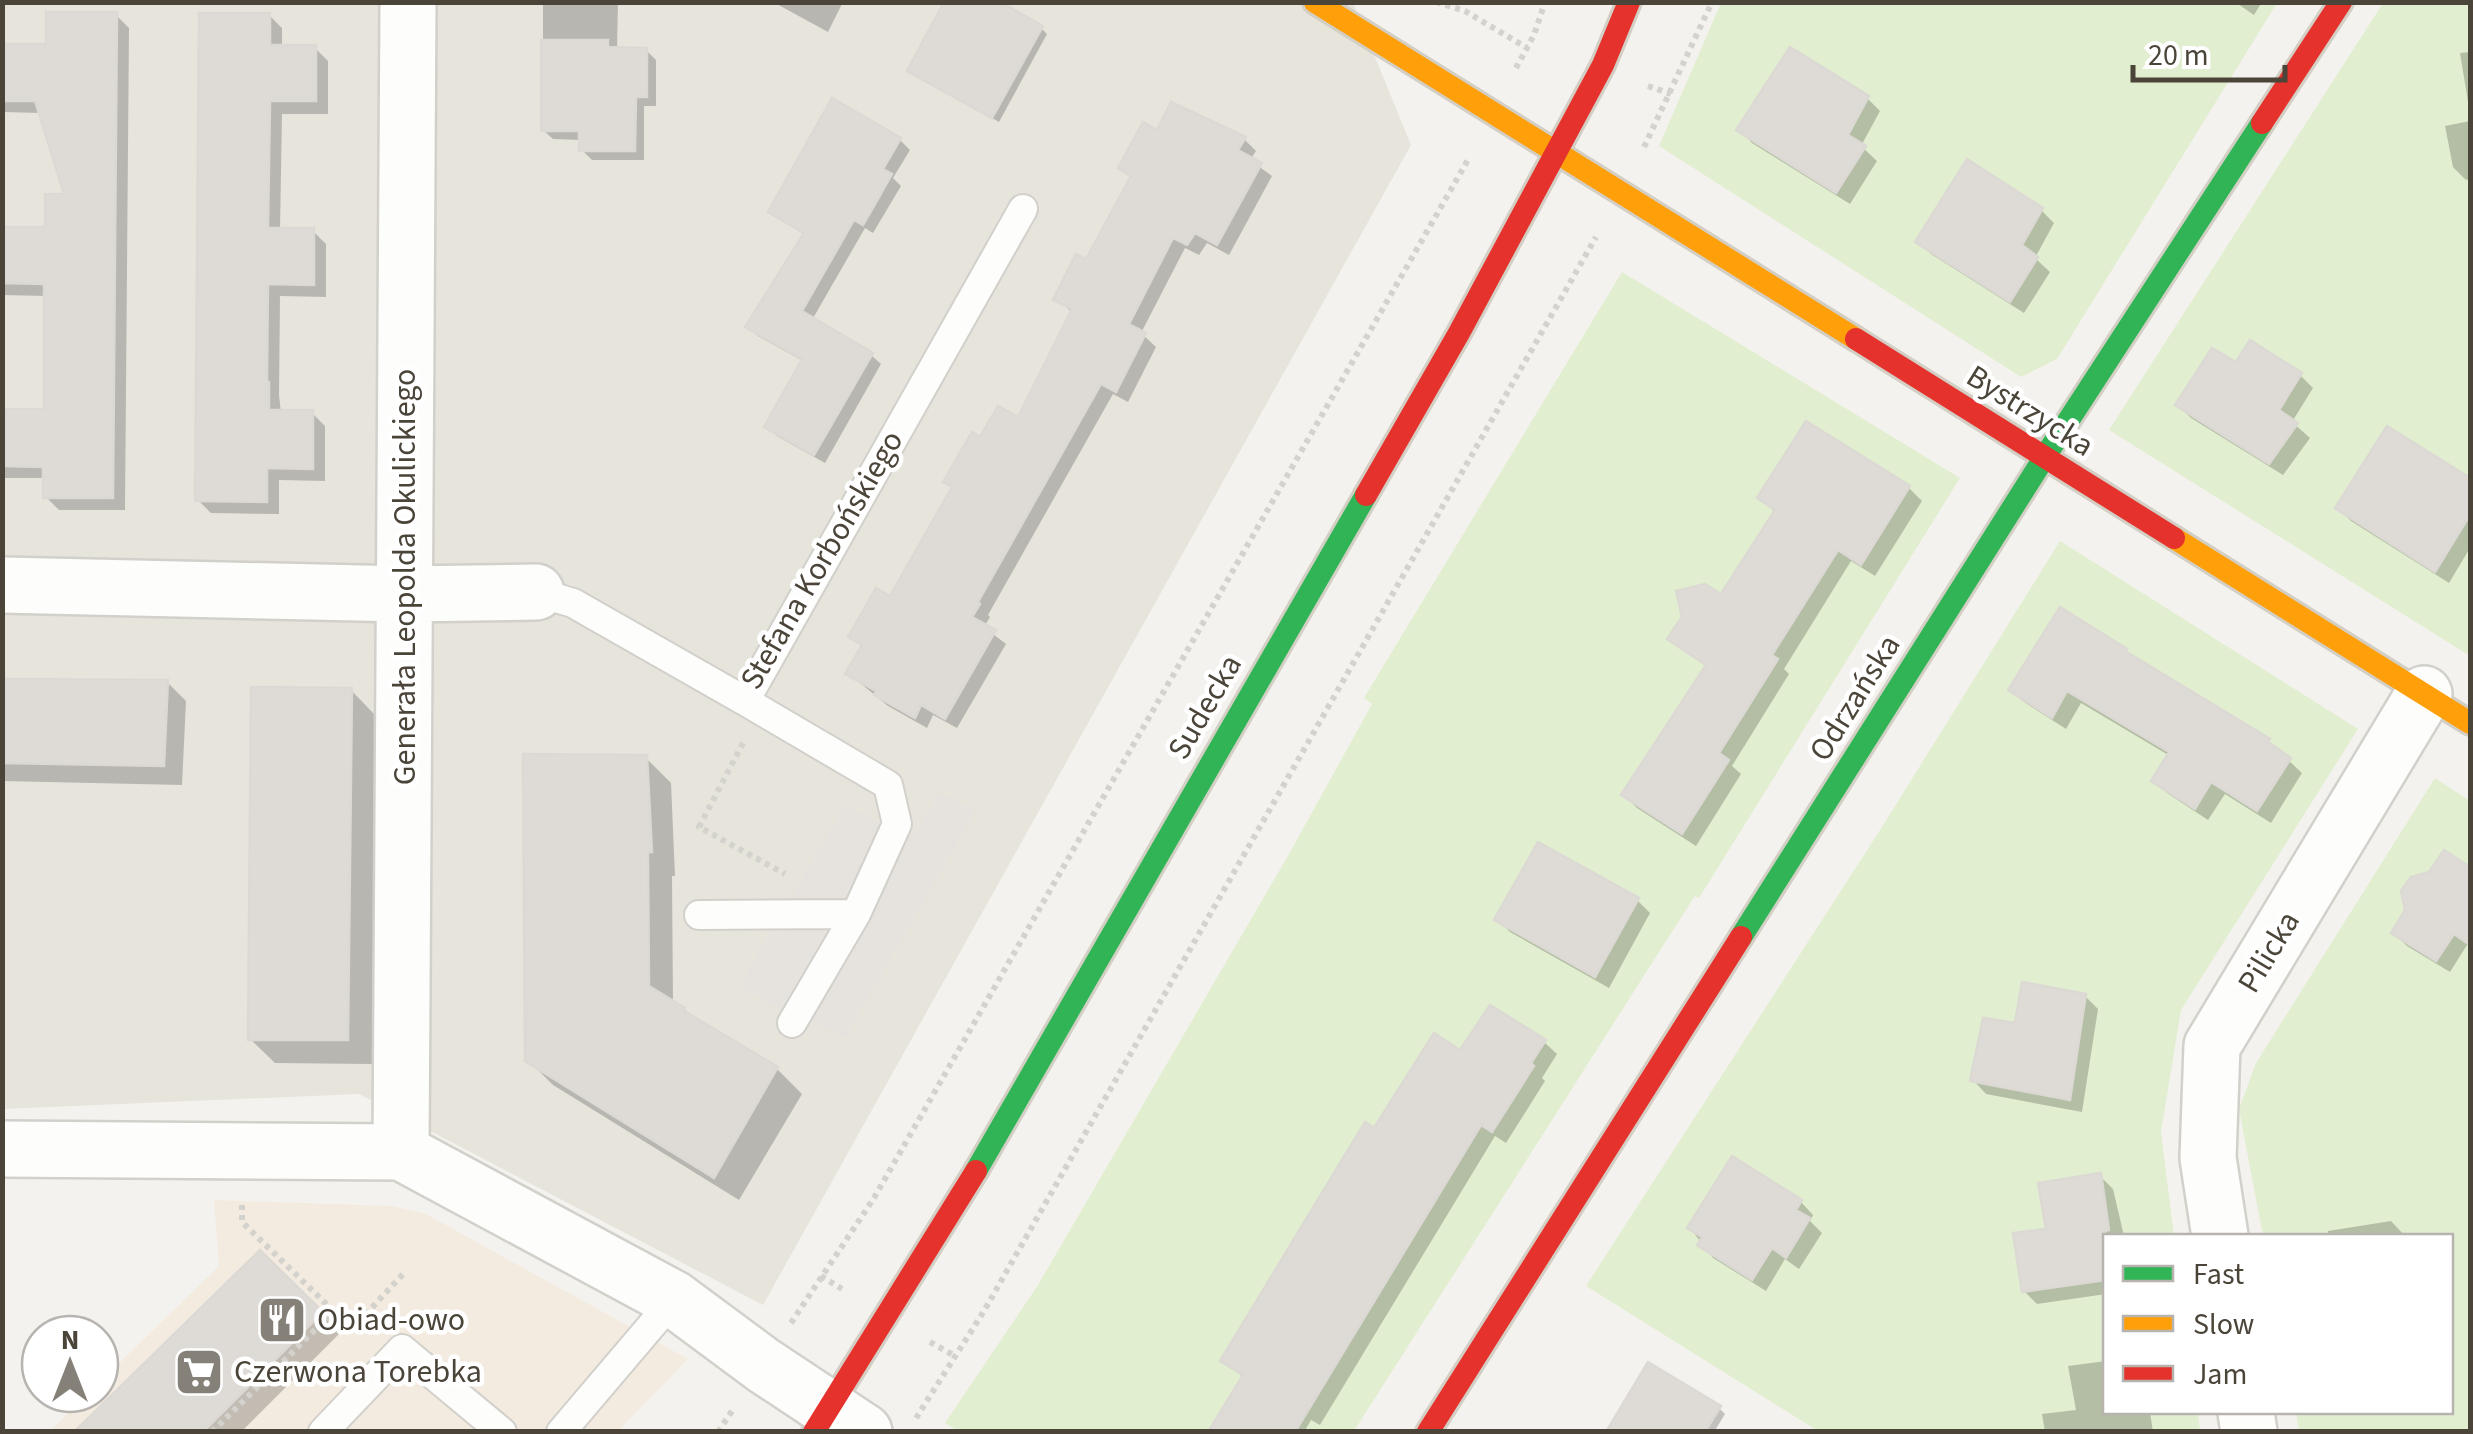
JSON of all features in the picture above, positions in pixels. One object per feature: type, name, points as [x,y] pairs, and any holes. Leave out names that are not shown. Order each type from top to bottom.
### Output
[{"type":"street","name":"Generała Leopolda Okulickiego","points":[[401,1152],[408,2]]},
{"type":"street","name":"Sudecka","points":[[836,1423],[1018,1098],[1459,333],[1603,65],[1629,2]]},
{"type":"street","name":"Odrzańska","points":[[1428,1432],[2044,458],[2341,2]]},
{"type":"street","name":"Bystrzycka","points":[[1336,7],[1620,194],[2470,723]]},
{"type":"street","name":"Stefana Korbońskiego","points":[[2,585],[405,594],[536,592]]},
{"type":"street","name":"Pilicka","points":[[2220,1234],[2208,1158],[2212,1046],[2424,694]]},
{"type":"street","points":[[2,1150],[401,1152],[674,1299],[836,1423]]},
{"type":"lane","name":"Stefana Korbońskiego","points":[[536,592],[573,603],[745,701],[1023,209]]},
{"type":"lane","points":[[745,701],[888,785],[896,824],[856,914],[792,1024]]},
{"type":"lane","points":[[699,915],[856,914]]},
{"type":"lane","points":[[561,1432],[674,1299]]},
{"type":"lane","points":[[323,1432],[402,1348],[502,1432]]},
{"type":"path","points":[[1436,2],[1465,11],[1527,48]]},
{"type":"path","points":[[764,1365],[874,1198],[1102,794],[1279,493],[1493,112],[1546,2]]},
{"type":"path","points":[[907,1432],[984,1311],[1620,194],[1712,2]]},
{"type":"path","points":[[749,732],[699,827],[786,875]]},
{"type":"path","points":[[242,1194],[242,1222],[352,1329],[405,1272]]},
{"type":"path","points":[[212,1432],[334,1311]]},
{"type":"shaded area","points":[[2,3],[1353,3],[1411,145],[763,1305],[359,1094],[3,1109]]},
{"type":"shaded area","points":[[941,793],[975,812],[845,1038],[773,1006],[740,985],[845,805],[911,839]]},
{"type":"shaded area","points":[[214,1200],[392,1206],[426,1214],[688,1359],[618,1431],[49,1432],[67,1414],[120,1414],[120,1363],[219,1266]]},
{"type":"green space","points":[[1721,3],[2277,3],[2057,359],[2021,377],[1659,146]]},
{"type":"green space","points":[[2383,3],[2470,3],[2470,656],[2109,430]]},
{"type":"green space","points":[[1622,272],[1960,478],[1699,898],[1695,896],[1354,1431],[959,1432],[945,1423],[1038,1285],[1289,854],[1372,704],[1364,698]]},
{"type":"green space","points":[[2060,541],[2358,729],[2181,1010],[2161,1132],[2174,1234],[2103,1234],[2103,1414],[2198,1414],[2200,1431],[1818,1431],[1586,1286],[1882,827]]},
{"type":"green space","points":[[2435,778],[2470,801],[2470,1431],[2299,1431],[2296,1414],[2453,1414],[2453,1234],[2263,1234],[2239,1109],[2256,1063]]},
{"type":"building","points":[[944,2],[1000,2],[1043,26],[992,118],[907,71]]},
{"type":"building","points":[[46,12],[117,12],[113,498],[43,498],[43,467],[2,466],[2,409],[44,409],[44,284],[2,283],[2,227],[45,227],[45,194],[64,194],[35,101],[2,101],[2,44],[46,44]]},
{"type":"building","points":[[199,13],[270,13],[270,45],[316,45],[316,101],[270,101],[268,228],[314,228],[314,285],[268,284],[267,382],[269,410],[313,410],[313,469],[267,468],[267,502],[195,501]]},
{"type":"building","points":[[541,40],[608,40],[608,47],[647,48],[647,97],[636,97],[635,151],[579,151],[579,131],[541,131]]},
{"type":"building","points":[[1790,47],[1869,96],[1848,135],[1866,146],[1836,193],[1736,130]]},
{"type":"building","points":[[832,98],[901,138],[883,169],[892,174],[878,199],[863,225],[854,220],[802,311],[873,353],[814,455],[764,427],[802,359],[745,327],[804,233],[768,212]]},
{"type":"building","points":[[1171,102],[1246,137],[1238,150],[1262,163],[1217,245],[1195,233],[1187,245],[1173,238],[1129,324],[1146,333],[1116,392],[1101,384],[978,602],[972,617],[996,630],[945,719],[921,705],[915,718],[845,674],[862,645],[848,637],[876,588],[890,596],[952,487],[943,482],[972,432],[980,437],[998,406],[1018,417],[1072,309],[1053,300],[1076,254],[1086,259],[1131,176],[1118,168],[1143,122],[1157,130]]},
{"type":"building","points":[[1967,159],[2043,208],[2022,245],[2038,257],[2010,302],[1915,242]]},
{"type":"building","points":[[2250,340],[2302,373],[2279,410],[2298,423],[2269,464],[2175,405],[2212,348],[2236,362]]},
{"type":"building","points":[[1806,421],[1910,486],[1861,565],[1838,550],[1772,655],[1778,659],[1719,753],[1729,760],[1682,834],[1621,795],[1706,665],[1667,639],[1682,617],[1676,591],[1705,584],[1721,594],[1775,510],[1757,498]]},
{"type":"building","points":[[2387,426],[2470,478],[2470,515],[2435,572],[2335,508]]},
{"type":"building","points":[[2060,607],[2270,739],[2268,742],[2291,758],[2257,811],[2211,782],[2195,809],[2151,781],[2169,752],[2067,691],[2052,718],[2008,690]]},
{"type":"building","points":[[2,679],[168,680],[164,766],[2,763]]},
{"type":"building","points":[[251,687],[352,688],[348,1040],[248,1040]]},
{"type":"building","points":[[523,754],[647,755],[652,852],[648,852],[649,986],[778,1067],[714,1178],[525,1061]]},
{"type":"building","points":[[1538,842],[1639,898],[1595,977],[1494,920]]},
{"type":"building","points":[[2444,850],[2470,867],[2470,945],[2454,934],[2436,961],[2391,933],[2405,910],[2401,891],[2411,877],[2429,872]]},
{"type":"building","points":[[2022,982],[2086,994],[2070,1100],[1970,1081],[1983,1018],[2015,1023]]},
{"type":"building","points":[[1490,1005],[1546,1040],[1492,1132],[1481,1125],[1295,1432],[1208,1432],[1243,1375],[1220,1361],[1365,1122],[1374,1128],[1434,1033],[1460,1050]]},
{"type":"building","points":[[1732,1156],[1802,1200],[1796,1210],[1810,1218],[1786,1258],[1772,1248],[1752,1280],[1697,1245],[1702,1237],[1687,1228]]},
{"type":"building","points":[[2101,1173],[2109,1230],[2103,1234],[2103,1280],[2022,1292],[2013,1233],[2046,1229],[2038,1183]]},
{"type":"building","name":"Czerwona Torebka","points":[[260,1250],[323,1312],[203,1432],[74,1432],[92,1414],[120,1414],[120,1387]]},
{"type":"building","points":[[1648,1362],[1721,1406],[1705,1432],[1606,1432]]},
{"type":"traffic: fast","points":[[1741,937],[2044,458],[2262,123]]},
{"type":"traffic: fast","points":[[976,1171],[1366,495]]},
{"type":"traffic: slow","points":[[1315,2],[1856,339]]},
{"type":"traffic: slow","points":[[2174,538],[2470,723]]},
{"type":"traffic: jam","points":[[1366,495],[1459,333],[1603,65],[1629,2]]},
{"type":"traffic: jam","points":[[2262,123],[2341,2]]},
{"type":"traffic: jam","points":[[1856,339],[2174,538]]},
{"type":"traffic: jam","points":[[1428,1432],[1741,937]]},
{"type":"traffic: jam","points":[[814,1432],[976,1171]]},
{"type":"place","name":"Obiad-owo","points":[[282,1320]]},
{"type":"place","name":"Czerwona Torebka","points":[[199,1372]]}]
